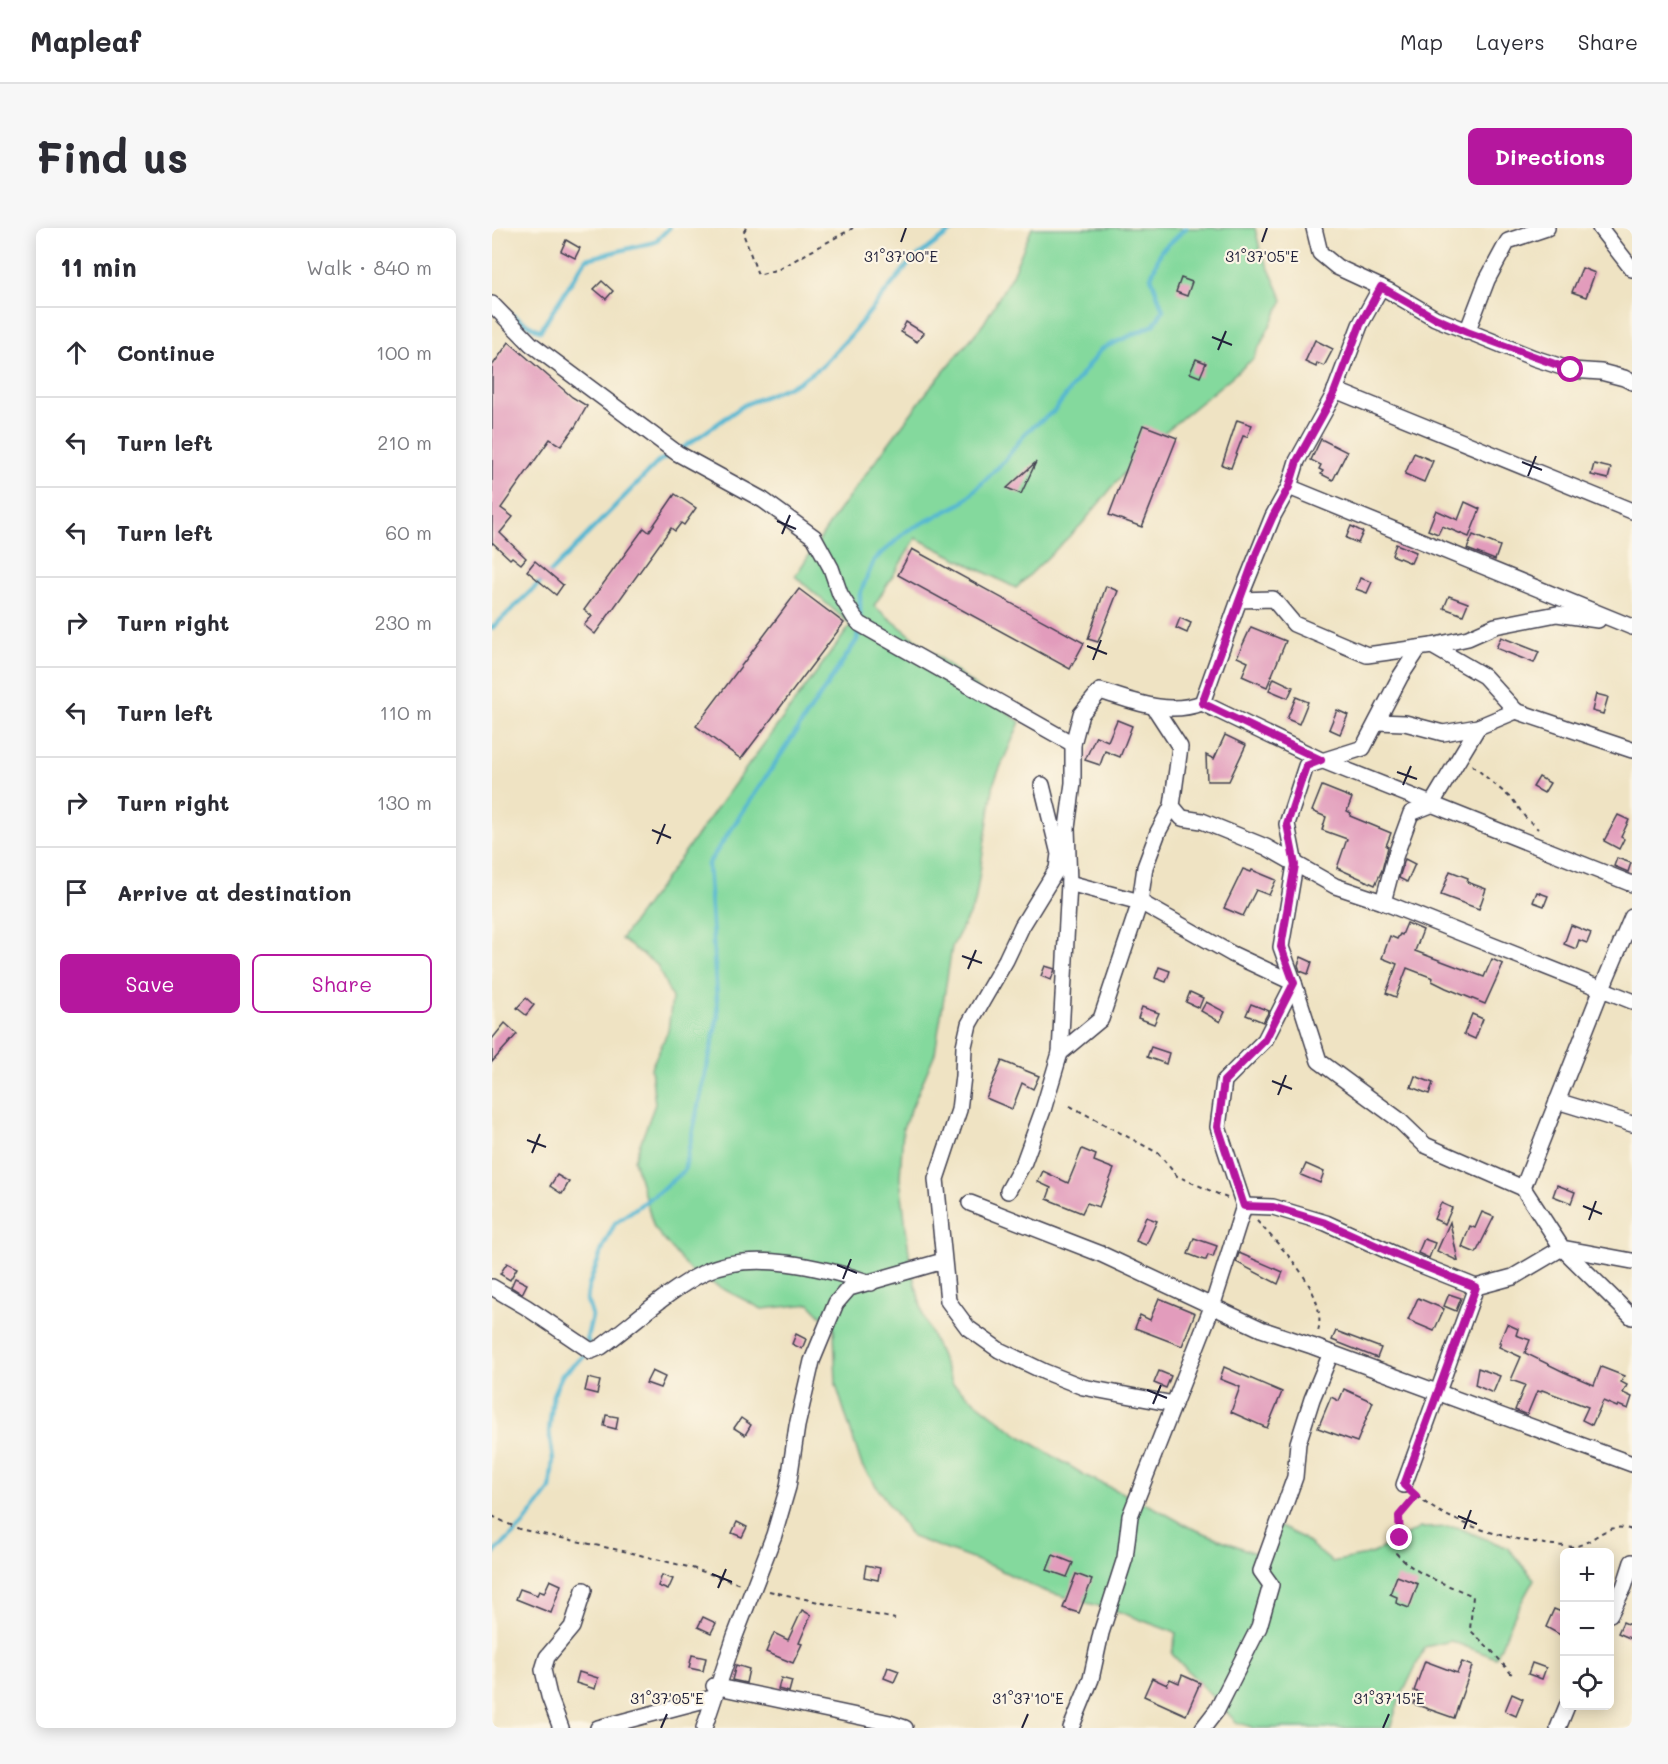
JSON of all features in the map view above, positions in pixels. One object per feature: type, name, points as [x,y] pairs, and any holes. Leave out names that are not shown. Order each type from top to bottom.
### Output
[{"type":"street","points":[[1314,228],[1320,252],[1337,267],[1381,287],[1435,318],[1571,370],[1601,372],[1632,382]]},
{"type":"street","points":[[1467,332],[1487,280],[1508,241],[1547,228]]},
{"type":"street","points":[[1600,228],[1632,269]]},
{"type":"street","points":[[1202,703],[1239,600],[1273,516],[1289,487],[1297,461],[1335,390],[1360,325],[1381,287]]},
{"type":"street","points":[[492,304],[531,344],[668,446],[762,500],[814,537],[831,568],[840,594],[860,624],[1073,744]]},
{"type":"street","points":[[1335,390],[1632,511]]},
{"type":"street","points":[[1289,487],[1632,628]]},
{"type":"street","points":[[1239,600],[1273,599],[1294,624],[1367,655],[1426,647],[1468,638],[1496,626],[1557,614],[1617,623],[1632,628]]},
{"type":"street","points":[[1426,647],[1484,675],[1516,711],[1632,750]]},
{"type":"street","points":[[1426,647],[1400,677],[1363,748],[1306,766],[1287,824],[1295,865],[1281,947],[1319,1061],[1398,1119],[1425,1145],[1523,1188],[1562,1248],[1632,1317]]},
{"type":"street","points":[[1008,1191],[1024,1162],[1060,1053],[1070,883],[1067,828],[1073,744],[1081,714],[1100,691],[1155,707],[1185,709],[1202,703],[1321,760],[1632,884]]},
{"type":"street","points":[[1060,1053],[1101,1019],[1140,902],[1145,867],[1158,832],[1172,806],[1180,747],[1155,707]]},
{"type":"street","points":[[1377,722],[1405,723],[1443,734],[1478,727],[1516,711]]},
{"type":"street","points":[[1383,902],[1395,857],[1411,813],[1431,805],[1478,727]]},
{"type":"street","points":[[1042,785],[1059,854],[1057,869],[1022,927],[969,1024],[964,1046],[959,1110],[936,1179],[948,1301],[968,1328],[999,1350],[1045,1372],[1083,1387],[1174,1404]]},
{"type":"street","points":[[1172,806],[1182,818],[1202,822],[1266,847],[1335,886],[1383,902],[1632,1001]]},
{"type":"street","points":[[1070,883],[1140,902],[1232,954],[1294,983]]},
{"type":"street","points":[[1523,1188],[1632,917]]},
{"type":"street","points":[[1071,1728],[1091,1679],[1101,1634],[1125,1558],[1130,1516],[1212,1307],[1244,1206],[1218,1127],[1224,1081],[1265,1040],[1294,983]]},
{"type":"street","points":[[1557,1101],[1632,1124]]},
{"type":"street","points":[[970,1203],[1101,1254],[1261,1329],[1632,1464]]},
{"type":"street","points":[[1244,1206],[1273,1207],[1326,1223],[1401,1257],[1476,1287],[1514,1277],[1562,1248],[1632,1261]]},
{"type":"street","points":[[704,1728],[713,1692],[774,1534],[788,1487],[797,1426],[812,1361],[836,1304],[849,1288],[943,1260]]},
{"type":"street","points":[[492,1287],[591,1351],[601,1347],[683,1284],[708,1271],[729,1264],[761,1262],[796,1264],[831,1270],[871,1283]]},
{"type":"street","points":[[1404,1485],[1476,1287]]},
{"type":"street","points":[[1203,1728],[1217,1710],[1259,1627],[1271,1586],[1261,1571],[1295,1477],[1298,1443],[1312,1399],[1331,1353]]},
{"type":"street","points":[[1614,1606],[1624,1587],[1632,1562]]},
{"type":"street","points":[[561,1728],[549,1696],[543,1670],[547,1657],[572,1627],[584,1590]]},
{"type":"street","points":[[598,1728],[713,1692],[890,1723],[905,1728]]},
{"type":"street","points":[[1558,1728],[1566,1710]]},
{"type":"path","points":[[746,228],[743,233],[758,275],[779,269],[853,228]]},
{"type":"path","points":[[1460,755],[1513,801],[1525,817],[1536,825],[1551,852]]},
{"type":"path","points":[[1070,1106],[1158,1153],[1178,1176],[1244,1206],[1301,1269],[1317,1305],[1319,1330],[1312,1346]]},
{"type":"path","points":[[1404,1485],[1428,1506],[1481,1530],[1527,1542],[1576,1547],[1608,1528],[1632,1530]]},
{"type":"path","points":[[1416,1496],[1399,1516],[1400,1538],[1396,1552],[1423,1575],[1473,1596],[1470,1630],[1514,1677]]},
{"type":"path","points":[[492,1516],[519,1529],[628,1552],[692,1568],[753,1588],[895,1619]]},
{"type":"green space","points":[[1032,228],[1255,228],[1260,249],[1283,300],[1253,359],[1143,450],[1081,525],[1016,588],[916,538],[874,606],[1020,722],[994,782],[975,903],[952,947],[935,1053],[903,1128],[900,1178],[910,1261],[923,1315],[953,1384],[1017,1434],[1086,1476],[1157,1509],[1189,1527],[1257,1554],[1276,1525],[1301,1537],[1332,1562],[1371,1554],[1420,1528],[1456,1527],[1508,1548],[1534,1579],[1515,1614],[1496,1658],[1451,1641],[1425,1647],[1399,1701],[1390,1728],[1255,1728],[1236,1722],[1172,1654],[1176,1633],[1117,1611],[1044,1591],[994,1567],[912,1537],[862,1466],[836,1385],[834,1329],[810,1304],[762,1309],[692,1273],[654,1228],[634,1160],[655,1104],[651,1068],[668,1031],[672,998],[657,965],[621,939],[851,625],[795,576],[839,510],[927,392],[984,323],[1012,275]]},
{"type":"building","points":[[566,240],[580,248],[575,258],[561,251]]},
{"type":"building","points":[[1582,268],[1595,273],[1586,297],[1572,292]]},
{"type":"building","points":[[1181,278],[1192,282],[1187,296],[1176,292]]},
{"type":"building","points":[[602,281],[613,291],[606,299],[594,289]]},
{"type":"building","points":[[906,322],[924,333],[917,342],[901,332]]},
{"type":"building","points":[[1315,340],[1333,349],[1324,366],[1317,363],[1316,367],[1305,362]]},
{"type":"building","points":[[509,342],[572,397],[587,406],[561,446],[550,439],[501,508],[513,517],[500,533],[526,558],[521,564],[512,557],[510,559],[492,544],[492,366]]},
{"type":"building","points":[[1196,359],[1206,363],[1200,377],[1190,373]]},
{"type":"building","points":[[1237,420],[1252,425],[1247,437],[1243,436],[1231,468],[1222,465]]},
{"type":"building","points":[[1143,425],[1177,438],[1142,527],[1109,515]]},
{"type":"building","points":[[1321,439],[1347,452],[1333,480],[1321,474],[1323,471],[1319,469],[1321,465],[1311,460]]},
{"type":"building","points":[[1414,453],[1433,461],[1424,482],[1405,474]]},
{"type":"building","points":[[1036,462],[1021,494],[1007,488]]},
{"type":"building","points":[[1594,464],[1611,468],[1608,479],[1591,475]]},
{"type":"building","points":[[675,494],[696,508],[684,525],[681,523],[675,531],[671,528],[595,634],[584,625],[592,616],[584,610],[644,528],[649,532]]},
{"type":"building","points":[[1465,502],[1480,509],[1469,537],[1442,526],[1438,534],[1428,530],[1436,510],[1458,520]]},
{"type":"building","points":[[1351,526],[1363,532],[1358,543],[1346,538]]},
{"type":"building","points":[[1473,535],[1500,546],[1495,560],[1467,549]]},
{"type":"building","points":[[1396,544],[1416,552],[1411,563],[1392,555]]},
{"type":"building","points":[[912,549],[1084,643],[1070,669],[898,575]]},
{"type":"building","points":[[535,561],[563,585],[556,595],[527,571]]},
{"type":"building","points":[[1360,578],[1372,582],[1367,593],[1356,589]]},
{"type":"building","points":[[1106,586],[1118,591],[1098,642],[1088,639]]},
{"type":"building","points":[[799,589],[844,623],[741,759],[696,726]]},
{"type":"building","points":[[1449,596],[1468,603],[1463,615],[1444,608]]},
{"type":"building","points":[[1180,618],[1191,623],[1187,633],[1176,628]]},
{"type":"building","points":[[1251,627],[1286,641],[1267,687],[1242,676],[1248,662],[1237,657]]},
{"type":"building","points":[[1501,637],[1539,652],[1534,663],[1496,648]]},
{"type":"building","points":[[1274,678],[1293,687],[1288,698],[1269,690]]},
{"type":"building","points":[[1596,694],[1608,697],[1603,714],[1592,711]]},
{"type":"building","points":[[1296,697],[1308,702],[1299,724],[1287,719]]},
{"type":"building","points":[[1337,710],[1348,715],[1340,734],[1329,729]]},
{"type":"building","points":[[1117,720],[1132,726],[1120,757],[1105,751],[1100,765],[1085,760],[1096,736],[1108,741]]},
{"type":"building","points":[[1225,735],[1246,745],[1229,781],[1207,781],[1206,755],[1214,759]]},
{"type":"building","points":[[1539,777],[1550,783],[1544,793],[1533,787]]},
{"type":"building","points":[[1322,786],[1352,798],[1347,811],[1351,813],[1350,816],[1391,833],[1382,870],[1375,885],[1337,868],[1347,839],[1322,830],[1326,817],[1312,811]]},
{"type":"building","points":[[1618,815],[1629,820],[1621,837],[1624,839],[1619,849],[1604,841]]},
{"type":"building","points":[[1617,858],[1631,863],[1628,872],[1614,866]]},
{"type":"building","points":[[1405,859],[1415,864],[1407,882],[1399,878]]},
{"type":"building","points":[[1243,869],[1251,872],[1252,870],[1276,880],[1269,895],[1256,890],[1243,916],[1224,908]]},
{"type":"building","points":[[1450,871],[1468,878],[1467,882],[1486,889],[1479,909],[1441,895]]},
{"type":"building","points":[[1537,892],[1548,896],[1544,906],[1533,902]]},
{"type":"building","points":[[1407,923],[1423,930],[1415,951],[1484,977],[1492,959],[1503,964],[1485,1004],[1432,981],[1433,978],[1407,968],[1396,997],[1386,993],[1397,964],[1382,958],[1390,936],[1397,939],[1400,934],[1402,935]]},
{"type":"building","points":[[1571,925],[1591,933],[1587,943],[1579,940],[1576,949],[1564,944]]},
{"type":"building","points":[[1301,957],[1312,962],[1308,974],[1300,971],[1298,965]]},
{"type":"building","points":[[1045,966],[1055,969],[1051,980],[1041,976]]},
{"type":"building","points":[[1159,967],[1170,971],[1166,982],[1155,978]]},
{"type":"building","points":[[1190,992],[1203,998],[1199,1008],[1186,1002]]},
{"type":"building","points":[[526,998],[534,1005],[526,1015],[517,1008]]},
{"type":"building","points":[[1206,1002],[1225,1012],[1220,1022],[1201,1011]]},
{"type":"building","points":[[1251,1004],[1269,1011],[1263,1022],[1246,1015]]},
{"type":"building","points":[[1142,1007],[1159,1013],[1154,1024],[1138,1018]]},
{"type":"building","points":[[1472,1014],[1483,1019],[1475,1039],[1464,1034]]},
{"type":"building","points":[[505,1023],[517,1034],[492,1062],[492,1039]]},
{"type":"building","points":[[1151,1047],[1169,1053],[1166,1064],[1147,1057]]},
{"type":"building","points":[[1002,1061],[1039,1076],[1033,1089],[1022,1083],[1012,1109],[986,1098]]},
{"type":"building","points":[[1415,1076],[1433,1083],[1429,1094],[1411,1087]]},
{"type":"building","points":[[1082,1149],[1096,1155],[1094,1161],[1114,1169],[1099,1207],[1087,1203],[1082,1213],[1047,1199],[1051,1188],[1038,1182],[1043,1171],[1068,1183]]},
{"type":"building","points":[[1306,1164],[1324,1172],[1320,1183],[1301,1175]]},
{"type":"building","points":[[557,1175],[569,1182],[562,1194],[550,1186]]},
{"type":"building","points":[[1557,1185],[1575,1192],[1571,1203],[1553,1196]]},
{"type":"building","points":[[1441,1203],[1452,1208],[1445,1224],[1434,1219]]},
{"type":"building","points":[[1482,1212],[1494,1217],[1476,1253],[1462,1247],[1470,1226],[1475,1228]]},
{"type":"building","points":[[1146,1217],[1157,1221],[1146,1245],[1136,1241]]},
{"type":"building","points":[[1450,1222],[1458,1261],[1437,1251]]},
{"type":"building","points":[[1194,1238],[1217,1246],[1213,1257],[1208,1255],[1204,1260],[1188,1254]]},
{"type":"building","points":[[1424,1239],[1435,1243],[1429,1258],[1418,1253]]},
{"type":"building","points":[[1239,1253],[1283,1272],[1278,1284],[1236,1262]]},
{"type":"building","points":[[507,1263],[517,1268],[510,1280],[500,1274]]},
{"type":"building","points":[[515,1278],[527,1284],[522,1294],[511,1287]]},
{"type":"building","points":[[1449,1294],[1461,1298],[1456,1311],[1444,1306]]},
{"type":"building","points":[[1159,1298],[1195,1313],[1182,1346],[1135,1328],[1140,1315],[1150,1320]]},
{"type":"building","points":[[1418,1298],[1444,1309],[1434,1331],[1408,1320]]},
{"type":"building","points":[[1507,1324],[1518,1329],[1516,1335],[1530,1340],[1525,1353],[1564,1372],[1594,1385],[1601,1367],[1624,1376],[1621,1382],[1627,1385],[1623,1393],[1632,1397],[1628,1409],[1603,1401],[1592,1425],[1582,1420],[1588,1407],[1542,1390],[1537,1391],[1527,1415],[1515,1410],[1525,1385],[1511,1380],[1521,1357],[1499,1347]]},
{"type":"building","points":[[1336,1331],[1381,1348],[1377,1358],[1332,1340]]},
{"type":"building","points":[[796,1334],[806,1339],[802,1349],[792,1344]]},
{"type":"building","points":[[1224,1367],[1282,1392],[1267,1428],[1231,1412],[1240,1387],[1220,1379]]},
{"type":"building","points":[[1478,1368],[1500,1376],[1493,1393],[1475,1385]]},
{"type":"building","points":[[652,1371],[665,1377],[660,1388],[646,1383]]},
{"type":"building","points":[[1159,1371],[1171,1376],[1166,1388],[1154,1383]]},
{"type":"building","points":[[588,1378],[600,1381],[597,1394],[585,1391]]},
{"type":"building","points":[[1344,1389],[1373,1402],[1357,1442],[1318,1428],[1331,1397],[1339,1401]]},
{"type":"building","points":[[606,1415],[618,1417],[616,1429],[604,1426]]},
{"type":"building","points":[[741,1418],[751,1425],[745,1435],[734,1428]]},
{"type":"building","points":[[737,1522],[747,1527],[742,1537],[732,1533]]},
{"type":"building","points":[[1053,1555],[1073,1563],[1067,1577],[1047,1570]]},
{"type":"building","points":[[866,1565],[880,1568],[878,1580],[864,1577]]},
{"type":"building","points":[[1076,1574],[1092,1580],[1079,1613],[1063,1608]]},
{"type":"building","points":[[662,1575],[673,1579],[668,1590],[658,1586]]},
{"type":"building","points":[[1397,1576],[1418,1584],[1409,1608],[1396,1603],[1397,1597],[1390,1594]]},
{"type":"building","points":[[550,1580],[561,1585],[551,1613],[516,1599],[520,1589],[537,1595],[539,1591],[544,1593]]},
{"type":"building","points":[[1554,1609],[1560,1611],[1560,1635],[1546,1627]]},
{"type":"building","points":[[802,1610],[811,1615],[793,1663],[766,1652],[774,1633],[788,1640]]},
{"type":"building","points":[[703,1617],[716,1623],[711,1633],[698,1627]]},
{"type":"building","points":[[1623,1622],[1632,1626],[1632,1639],[1618,1633]]},
{"type":"building","points":[[692,1655],[706,1658],[703,1671],[689,1668]]},
{"type":"building","points":[[1425,1661],[1457,1673],[1462,1662],[1472,1666],[1454,1718],[1414,1704],[1418,1692],[1414,1691]]},
{"type":"building","points":[[1532,1663],[1546,1668],[1542,1679],[1528,1674]]},
{"type":"building","points":[[736,1665],[749,1669],[746,1683],[732,1680]]},
{"type":"building","points":[[888,1667],[899,1671],[894,1682],[884,1678]]},
{"type":"building","points":[[579,1672],[598,1678],[595,1689],[576,1683]]},
{"type":"building","points":[[1182,1675],[1200,1683],[1186,1715],[1144,1696],[1152,1678],[1167,1685],[1170,1679],[1179,1683]]},
{"type":"building","points":[[781,1678],[792,1681],[789,1692],[778,1689]]},
{"type":"building","points":[[1512,1694],[1523,1699],[1516,1716],[1505,1711]]},
{"type":"waterway","points":[[510,314],[540,331],[586,259],[655,242],[669,228]]},
{"type":"waterway","points":[[680,450],[744,405],[797,383],[822,366],[850,336],[911,261],[956,228]]},
{"type":"waterway","points":[[860,617],[860,594],[874,560],[907,531],[962,503],[1005,460],[1026,432],[1054,411],[1101,349],[1154,325],[1163,310],[1151,277],[1161,251],[1186,228]]},
{"type":"waterway","points":[[492,628],[545,578],[659,461],[673,454]]},
{"type":"waterway","points":[[589,1345],[587,1338],[592,1316],[587,1300],[589,1285],[615,1223],[684,1171],[718,1016],[708,864],[857,640],[859,626]]},
{"type":"waterway","points":[[492,1555],[523,1525],[550,1489],[553,1459],[549,1432],[553,1395],[562,1375],[589,1352]]},
{"type":"route","points":[[1400,1538],[1399,1516],[1416,1496],[1404,1485],[1476,1287],[1401,1257],[1326,1223],[1273,1207],[1244,1206],[1218,1127],[1224,1081],[1265,1040],[1294,983],[1281,947],[1295,865],[1287,824],[1306,766],[1321,760],[1202,703],[1257,552],[1289,487],[1297,461],[1333,396],[1360,325],[1381,287],[1435,318],[1467,332],[1571,370]]}]
